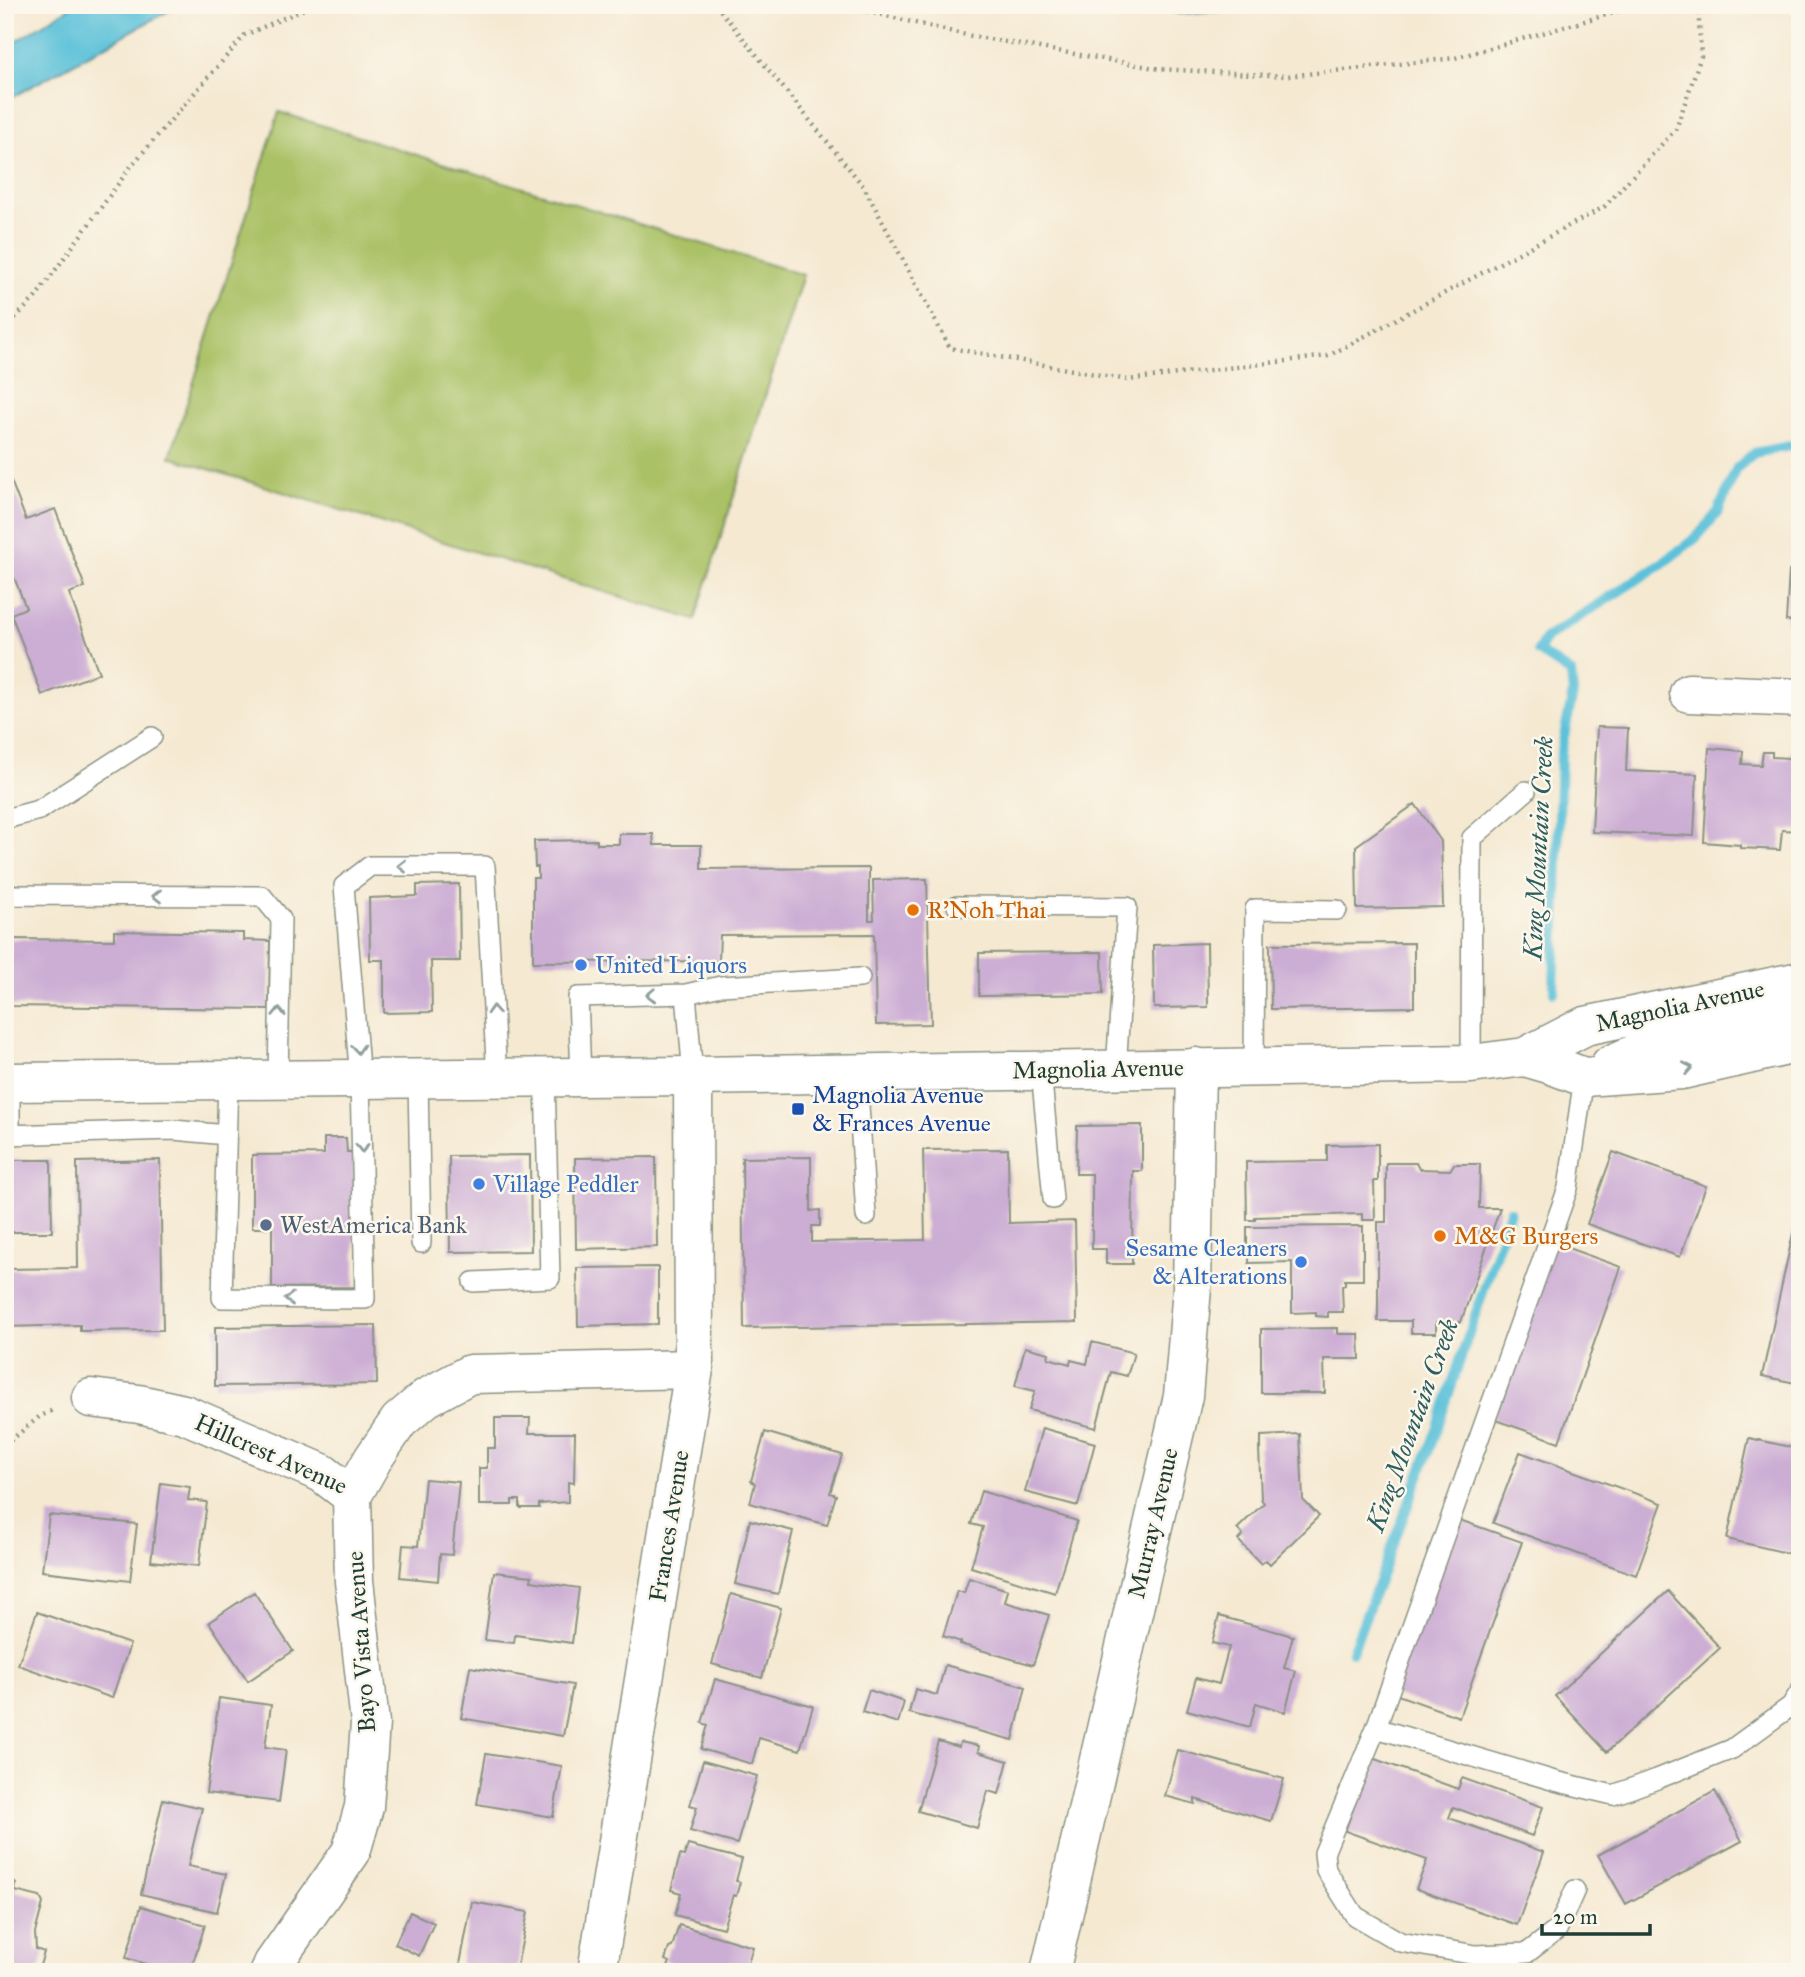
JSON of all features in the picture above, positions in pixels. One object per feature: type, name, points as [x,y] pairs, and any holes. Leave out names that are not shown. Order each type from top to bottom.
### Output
[{"type":"street","points":[[1689,692],[1800,698]]},
{"type":"street","name":"Magnolia Avenue","points":[[1525,1058],[1585,1026],[1800,981]]},
{"type":"street","points":[[1584,1077],[1653,1046],[1776,1012],[1800,1001]]},
{"type":"street","name":"Magnolia Avenue","points":[[8,1082],[693,1076],[1471,1064],[1525,1058],[1584,1077],[1682,1070],[1800,1043]]},
{"type":"street","name":"Murray Avenue","points":[[1050,1972],[1183,1396],[1192,1288],[1196,1067]]},
{"type":"street","name":"Frances Avenue","points":[[597,1972],[694,1369],[693,1076]]},
{"type":"street","name":"Hillcrest Avenue","points":[[91,1398],[139,1404],[184,1415],[322,1473],[352,1496],[399,1421],[426,1398],[470,1374],[694,1369]]},
{"type":"street","name":"Bayo Vista Avenue","points":[[270,1972],[351,1852],[364,1807],[370,1723],[355,1581],[352,1496]]},
{"type":"lane","points":[[5,819],[39,810],[152,737]]},
{"type":"lane","points":[[1471,1064],[1472,838],[1526,791]]},
{"type":"lane","points":[[228,1080],[222,1298],[365,1299],[360,1080],[344,886],[370,866],[485,866],[497,1078]]},
{"type":"lane","points":[[5,902],[12,895],[262,896],[281,919],[278,1080]]},
{"type":"lane","points":[[957,906],[1127,907],[1116,1069]]},
{"type":"lane","points":[[1254,1066],[1255,909],[1338,910]]},
{"type":"lane","points":[[473,1282],[550,1278],[563,1077],[578,997],[686,994],[720,986],[859,978]]},
{"type":"lane","points":[[686,994],[693,1076]]},
{"type":"lane","points":[[1041,1070],[1054,1199]]},
{"type":"lane","points":[[857,1073],[866,1216]]},
{"type":"lane","points":[[1575,1889],[1557,1930],[1527,1953],[1476,1955],[1400,1942],[1355,1916],[1326,1870],[1324,1853],[1376,1728],[1568,1188],[1584,1077]]},
{"type":"lane","points":[[418,1079],[421,1243]]},
{"type":"lane","points":[[8,1082],[8,1135],[174,1130],[226,1135]]},
{"type":"lane","points":[[1376,1728],[1555,1781],[1613,1795],[1732,1748],[1791,1706],[1800,1692]]},
{"type":"path","points":[[5,328],[36,298],[132,165],[244,35],[313,5]]},
{"type":"path","points":[[716,5],[864,187],[950,348],[1129,380],[1328,356],[1604,207],[1676,129],[1701,56],[1698,5]]},
{"type":"path","points":[[840,5],[966,35],[1160,69],[1287,76],[1455,58],[1641,5]]},
{"type":"path","points":[[5,1445],[51,1410],[91,1398]]},
{"type":"green space","points":[[279,112],[803,275],[695,620],[170,457]]},
{"type":"water","points":[[74,5],[179,5],[5,101],[5,48]]},
{"type":"water","points":[[1147,5],[1304,5],[1180,14]]},
{"type":"building","points":[[5,465],[26,520],[55,509],[85,587],[69,593],[99,673],[42,695],[11,614],[26,608],[5,554]]},
{"type":"building","points":[[1789,571],[1800,572],[1800,622],[1786,621]]},
{"type":"building","points":[[1597,727],[1628,728],[1626,771],[1697,774],[1694,836],[1592,832]]},
{"type":"building","points":[[1709,748],[1743,751],[1742,764],[1761,765],[1763,752],[1772,752],[1772,757],[1789,758],[1790,754],[1800,754],[1800,831],[1782,830],[1780,850],[1740,848],[1740,845],[1704,842]]},
{"type":"building","points":[[1415,804],[1441,841],[1443,907],[1357,909],[1356,846]]},
{"type":"building","points":[[619,834],[653,834],[654,845],[701,845],[701,869],[869,868],[869,920],[874,920],[873,880],[927,879],[931,1024],[876,1025],[874,934],[720,935],[719,961],[533,962],[533,878],[538,878],[534,841],[597,840],[597,844],[619,844]]},
{"type":"building","points":[[459,884],[460,961],[431,961],[432,1012],[384,1013],[384,960],[370,960],[369,898],[417,896],[417,885]]},
{"type":"building","points":[[114,931],[243,933],[243,940],[270,941],[269,1009],[10,1006],[11,939],[114,940]]},
{"type":"building","points":[[1207,943],[1208,1007],[1154,1008],[1153,945]]},
{"type":"building","points":[[1414,943],[1414,1007],[1271,1009],[1270,944]]},
{"type":"building","points":[[1102,952],[1103,994],[979,996],[979,953]]},
{"type":"building","points":[[1142,1125],[1142,1171],[1133,1171],[1132,1264],[1106,1264],[1106,1249],[1092,1249],[1092,1174],[1076,1174],[1077,1126]]},
{"type":"building","points":[[324,1138],[346,1138],[347,1152],[354,1152],[355,1287],[272,1288],[272,1228],[252,1228],[252,1155],[324,1154]]},
{"type":"building","points":[[1378,1144],[1378,1181],[1374,1181],[1375,1220],[1362,1220],[1362,1214],[1255,1217],[1255,1220],[1247,1220],[1246,1162],[1327,1161],[1327,1145]]},
{"type":"building","points":[[1008,1149],[1009,1223],[1075,1221],[1077,1322],[744,1328],[742,1158],[811,1157],[811,1211],[820,1210],[820,1226],[812,1226],[812,1242],[925,1240],[923,1150]]},
{"type":"building","points":[[1613,1152],[1706,1186],[1680,1257],[1587,1224]]},
{"type":"building","points":[[530,1155],[531,1251],[450,1252],[449,1156]]},
{"type":"building","points":[[656,1157],[657,1247],[576,1249],[575,1158]]},
{"type":"building","points":[[5,1160],[51,1160],[52,1232],[5,1232]]},
{"type":"building","points":[[160,1160],[163,1330],[80,1331],[80,1325],[5,1327],[5,1269],[78,1268],[77,1162]]},
{"type":"building","points":[[1386,1163],[1416,1163],[1419,1169],[1450,1170],[1454,1164],[1480,1164],[1479,1208],[1500,1208],[1461,1322],[1436,1322],[1436,1333],[1411,1333],[1411,1321],[1378,1321],[1378,1222],[1386,1222]]},
{"type":"building","points":[[1363,1226],[1363,1280],[1345,1280],[1345,1285],[1342,1286],[1343,1312],[1328,1312],[1328,1317],[1316,1316],[1316,1312],[1292,1313],[1292,1262],[1249,1263],[1247,1227]]},
{"type":"building","points":[[1794,1229],[1800,1230],[1800,1384],[1762,1376]]},
{"type":"building","points":[[1554,1243],[1621,1267],[1559,1442],[1492,1419]]},
{"type":"building","points":[[658,1267],[658,1324],[578,1326],[577,1268]]},
{"type":"building","points":[[376,1325],[377,1384],[215,1386],[215,1327]]},
{"type":"building","points":[[1338,1328],[1338,1334],[1359,1334],[1360,1359],[1324,1359],[1325,1393],[1261,1393],[1261,1329]]},
{"type":"building","points":[[1092,1342],[1134,1353],[1127,1376],[1111,1372],[1096,1428],[1029,1410],[1035,1391],[1015,1386],[1025,1347],[1049,1353],[1048,1358],[1070,1364],[1071,1360],[1087,1364]]},
{"type":"building","points":[[495,1418],[530,1418],[529,1433],[575,1433],[574,1483],[568,1482],[568,1502],[539,1504],[539,1508],[520,1508],[520,1500],[512,1500],[512,1505],[479,1505],[479,1468],[487,1468],[487,1448],[495,1448]]},
{"type":"building","points":[[1042,1428],[1095,1443],[1078,1506],[1025,1492]]},
{"type":"building","points":[[765,1432],[842,1455],[830,1493],[836,1495],[827,1525],[750,1503],[755,1484],[751,1481]]},
{"type":"building","points":[[1300,1434],[1303,1500],[1319,1516],[1270,1564],[1266,1560],[1261,1564],[1238,1540],[1243,1535],[1237,1529],[1264,1503],[1261,1499],[1261,1436]]},
{"type":"building","points":[[1749,1438],[1800,1449],[1800,1556],[1727,1539]]},
{"type":"building","points":[[1520,1452],[1662,1503],[1636,1575],[1493,1523]]},
{"type":"building","points":[[425,1479],[459,1482],[452,1555],[440,1554],[438,1581],[400,1577],[403,1545],[418,1546]]},
{"type":"building","points":[[161,1483],[190,1487],[188,1500],[207,1502],[199,1566],[151,1561]]},
{"type":"building","points":[[981,1491],[1077,1521],[1055,1593],[971,1567],[983,1527],[971,1524]]},
{"type":"building","points":[[49,1515],[137,1524],[130,1581],[42,1571]]},
{"type":"building","points":[[1454,1518],[1522,1542],[1459,1717],[1392,1693]]},
{"type":"building","points":[[750,1520],[793,1531],[778,1594],[735,1584]]},
{"type":"building","points":[[494,1572],[532,1576],[531,1581],[579,1588],[572,1643],[515,1635],[514,1643],[485,1640]]},
{"type":"building","points":[[969,1578],[1008,1590],[1005,1602],[1049,1615],[1033,1665],[960,1644],[961,1642],[943,1636],[957,1591],[964,1593]]},
{"type":"building","points":[[1668,1591],[1720,1648],[1607,1752],[1555,1696]]},
{"type":"building","points":[[254,1592],[293,1651],[248,1681],[209,1622]]},
{"type":"building","points":[[731,1594],[781,1608],[762,1678],[712,1664]]},
{"type":"building","points":[[37,1612],[130,1644],[112,1698],[18,1665]]},
{"type":"building","points":[[1219,1616],[1293,1636],[1284,1668],[1296,1671],[1285,1712],[1256,1703],[1250,1727],[1187,1710],[1196,1678],[1219,1684],[1229,1647],[1212,1643]]},
{"type":"building","points":[[945,1665],[1026,1687],[1013,1740],[909,1713],[915,1689],[937,1695]]},
{"type":"building","points":[[470,1667],[573,1685],[563,1736],[461,1718]]},
{"type":"building","points":[[715,1679],[813,1706],[800,1750],[759,1738],[752,1764],[701,1749],[708,1725],[702,1723]]},
{"type":"building","points":[[869,1690],[904,1702],[898,1723],[862,1712]]},
{"type":"building","points":[[219,1698],[271,1705],[265,1747],[286,1750],[279,1802],[206,1793]]},
{"type":"building","points":[[938,1741],[959,1747],[960,1742],[979,1746],[978,1752],[1008,1761],[999,1794],[988,1791],[977,1828],[918,1811]]},
{"type":"building","points":[[1178,1750],[1284,1779],[1271,1821],[1195,1799],[1195,1804],[1165,1796]]},
{"type":"building","points":[[486,1754],[562,1766],[553,1817],[477,1804]]},
{"type":"building","points":[[1372,1758],[1458,1789],[1462,1778],[1543,1807],[1532,1836],[1453,1807],[1449,1818],[1544,1852],[1517,1925],[1416,1889],[1427,1860],[1345,1831]]},
{"type":"building","points":[[703,1761],[757,1776],[737,1844],[690,1831],[697,1807],[690,1805]]},
{"type":"building","points":[[1715,1791],[1742,1841],[1626,1904],[1598,1855]]},
{"type":"building","points":[[163,1799],[202,1808],[188,1866],[226,1874],[217,1912],[141,1894]]},
{"type":"building","points":[[688,1845],[742,1859],[736,1881],[740,1882],[723,1928],[675,1915],[681,1893],[671,1890],[680,1855],[684,1856]]},
{"type":"building","points":[[5,1875],[16,1884],[15,1891],[40,1897],[43,1903],[35,1933],[36,1949],[44,1952],[38,1972],[5,1972]]},
{"type":"building","points":[[472,1902],[528,1912],[516,1972],[460,1964]]},
{"type":"building","points":[[141,1906],[205,1925],[190,1972],[172,1972],[126,1958]]},
{"type":"building","points":[[410,1912],[434,1923],[419,1956],[395,1944]]},
{"type":"building","points":[[679,1925],[753,1947],[745,1972],[673,1972],[674,1969],[668,1967],[670,1962],[665,1960]]},
{"type":"waterway","name":"King Mountain Creek","points":[[1554,992],[1561,751],[1573,693],[1571,673],[1538,651],[1546,638],[1663,563],[1697,537],[1718,512],[1737,468],[1754,453],[1800,444]]},
{"type":"waterway","name":"King Mountain Creek","points":[[1352,1652],[1437,1429],[1510,1211]]},
{"type":"place","name":"R'Noh Thai","points":[[913,910]]},
{"type":"place","name":"United Liquors","points":[[581,965]]},
{"type":"place","name":"Magnolia Avenue & Frances Avenue","points":[[798,1109]]},
{"type":"place","name":"Village Peddler","points":[[479,1184]]},
{"type":"place","name":"WestAmerica Bank","points":[[266,1225]]},
{"type":"place","name":"M&G Burgers","points":[[1440,1236]]},
{"type":"place","name":"Sesame Cleaners & Alterations","points":[[1301,1262]]}]
